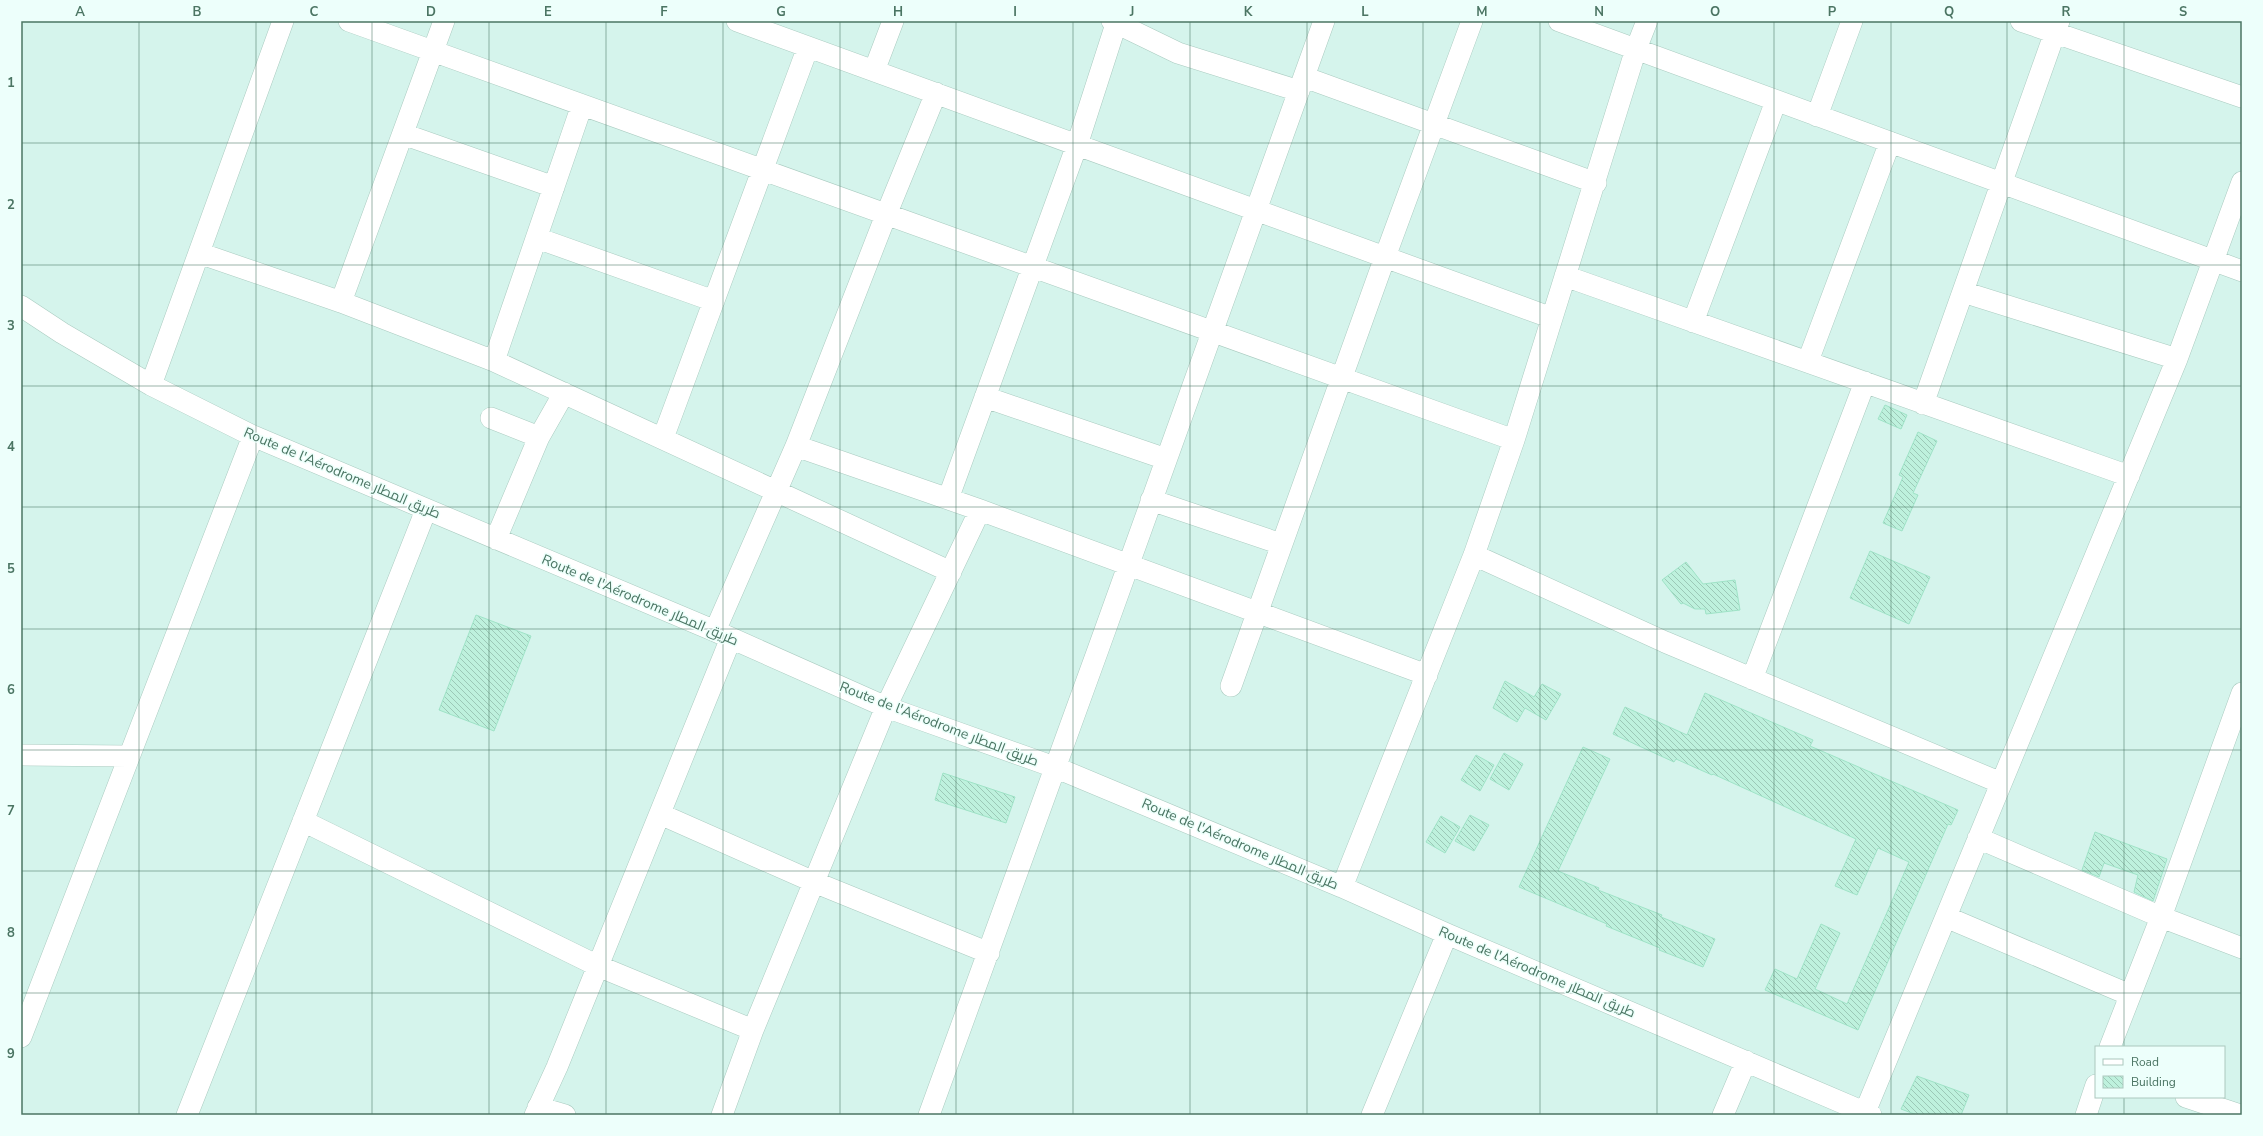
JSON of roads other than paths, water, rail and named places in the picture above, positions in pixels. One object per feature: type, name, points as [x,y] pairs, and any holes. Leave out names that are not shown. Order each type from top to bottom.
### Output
[{"type":"street","points":[[151,385],[283,21]]},
{"type":"street","points":[[349,21],[886,215],[1212,330],[1514,440]]},
{"type":"street","points":[[341,302],[444,21]]},
{"type":"street","points":[[737,21],[1552,318]]},
{"type":"street","points":[[874,71],[893,21]]},
{"type":"street","points":[[929,1115],[1057,768],[1127,565],[1324,21]]},
{"type":"street","points":[[1231,686],[1341,378],[1472,21]]},
{"type":"street","points":[[1559,21],[2242,271]]},
{"type":"street","points":[[1342,887],[1474,555],[1514,440],[1565,276],[1596,183],[1636,49],[1647,21]]},
{"type":"street","points":[[1817,116],[1852,21]]},
{"type":"street","points":[[2021,21],[2057,27],[2242,97]]},
{"type":"street","points":[[948,499],[1077,145],[1115,22],[1178,53],[1301,84],[1434,124],[1596,183]]},
{"type":"street","points":[[1923,404],[2057,27]]},
{"type":"street","points":[[662,438],[808,47]]},
{"type":"street","points":[[565,1115],[537,1111],[660,814],[723,635],[776,492],[796,446],[886,215],[936,93]]},
{"type":"street","points":[[1693,322],[1776,101]]},
{"type":"street","points":[[494,361],[582,105]]},
{"type":"street","points":[[403,134],[554,187]]},
{"type":"street","points":[[1808,361],[1890,142]]},
{"type":"street","points":[[1868,1114],[1978,838],[2177,359],[2242,182]]},
{"type":"street","points":[[537,238],[714,301]]},
{"type":"street","points":[[199,253],[341,302],[494,361],[950,572]]},
{"type":"street","points":[[1565,276],[2129,476]]},
{"type":"street","points":[[1963,292],[2177,359]]},
{"type":"street","name":"Route de l'Aérodrome طريق المطار","points":[[21,306],[62,333],[151,385],[253,436],[723,635],[886,707],[1057,768],[1342,887],[1447,934],[1868,1114]]},
{"type":"street","points":[[1752,679],[1865,382]]},
{"type":"street","points":[[496,539],[539,437],[564,393]]},
{"type":"street","points":[[985,397],[1166,459]]},
{"type":"street","points":[[491,418],[539,437]]},
{"type":"street","points":[[21,1037],[128,756],[253,436]]},
{"type":"street","points":[[796,446],[980,510],[1257,614],[1427,675]]},
{"type":"street","points":[[1151,500],[1282,544]]},
{"type":"street","points":[[188,1115],[426,510]]},
{"type":"street","points":[[722,1115],[753,1030],[886,707],[980,510]]},
{"type":"street","points":[[1474,555],[1665,642],[2001,783]]},
{"type":"street","points":[[2110,1046],[2237,724],[2242,693]]},
{"type":"street","points":[[21,755],[128,756]]},
{"type":"street","points":[[660,814],[814,882],[989,953]]},
{"type":"street","points":[[303,821],[598,966],[753,1030]]},
{"type":"street","points":[[1978,838],[2161,917],[2242,948]]},
{"type":"street","points":[[1946,917],[2130,995]]},
{"type":"street","points":[[1372,1115],[1447,934]]},
{"type":"street","points":[[1723,1115],[1746,1061]]},
{"type":"street","points":[[2086,1115],[2095,1088]]},
{"type":"street","points":[[2189,1098],[2240,1115]]}]
